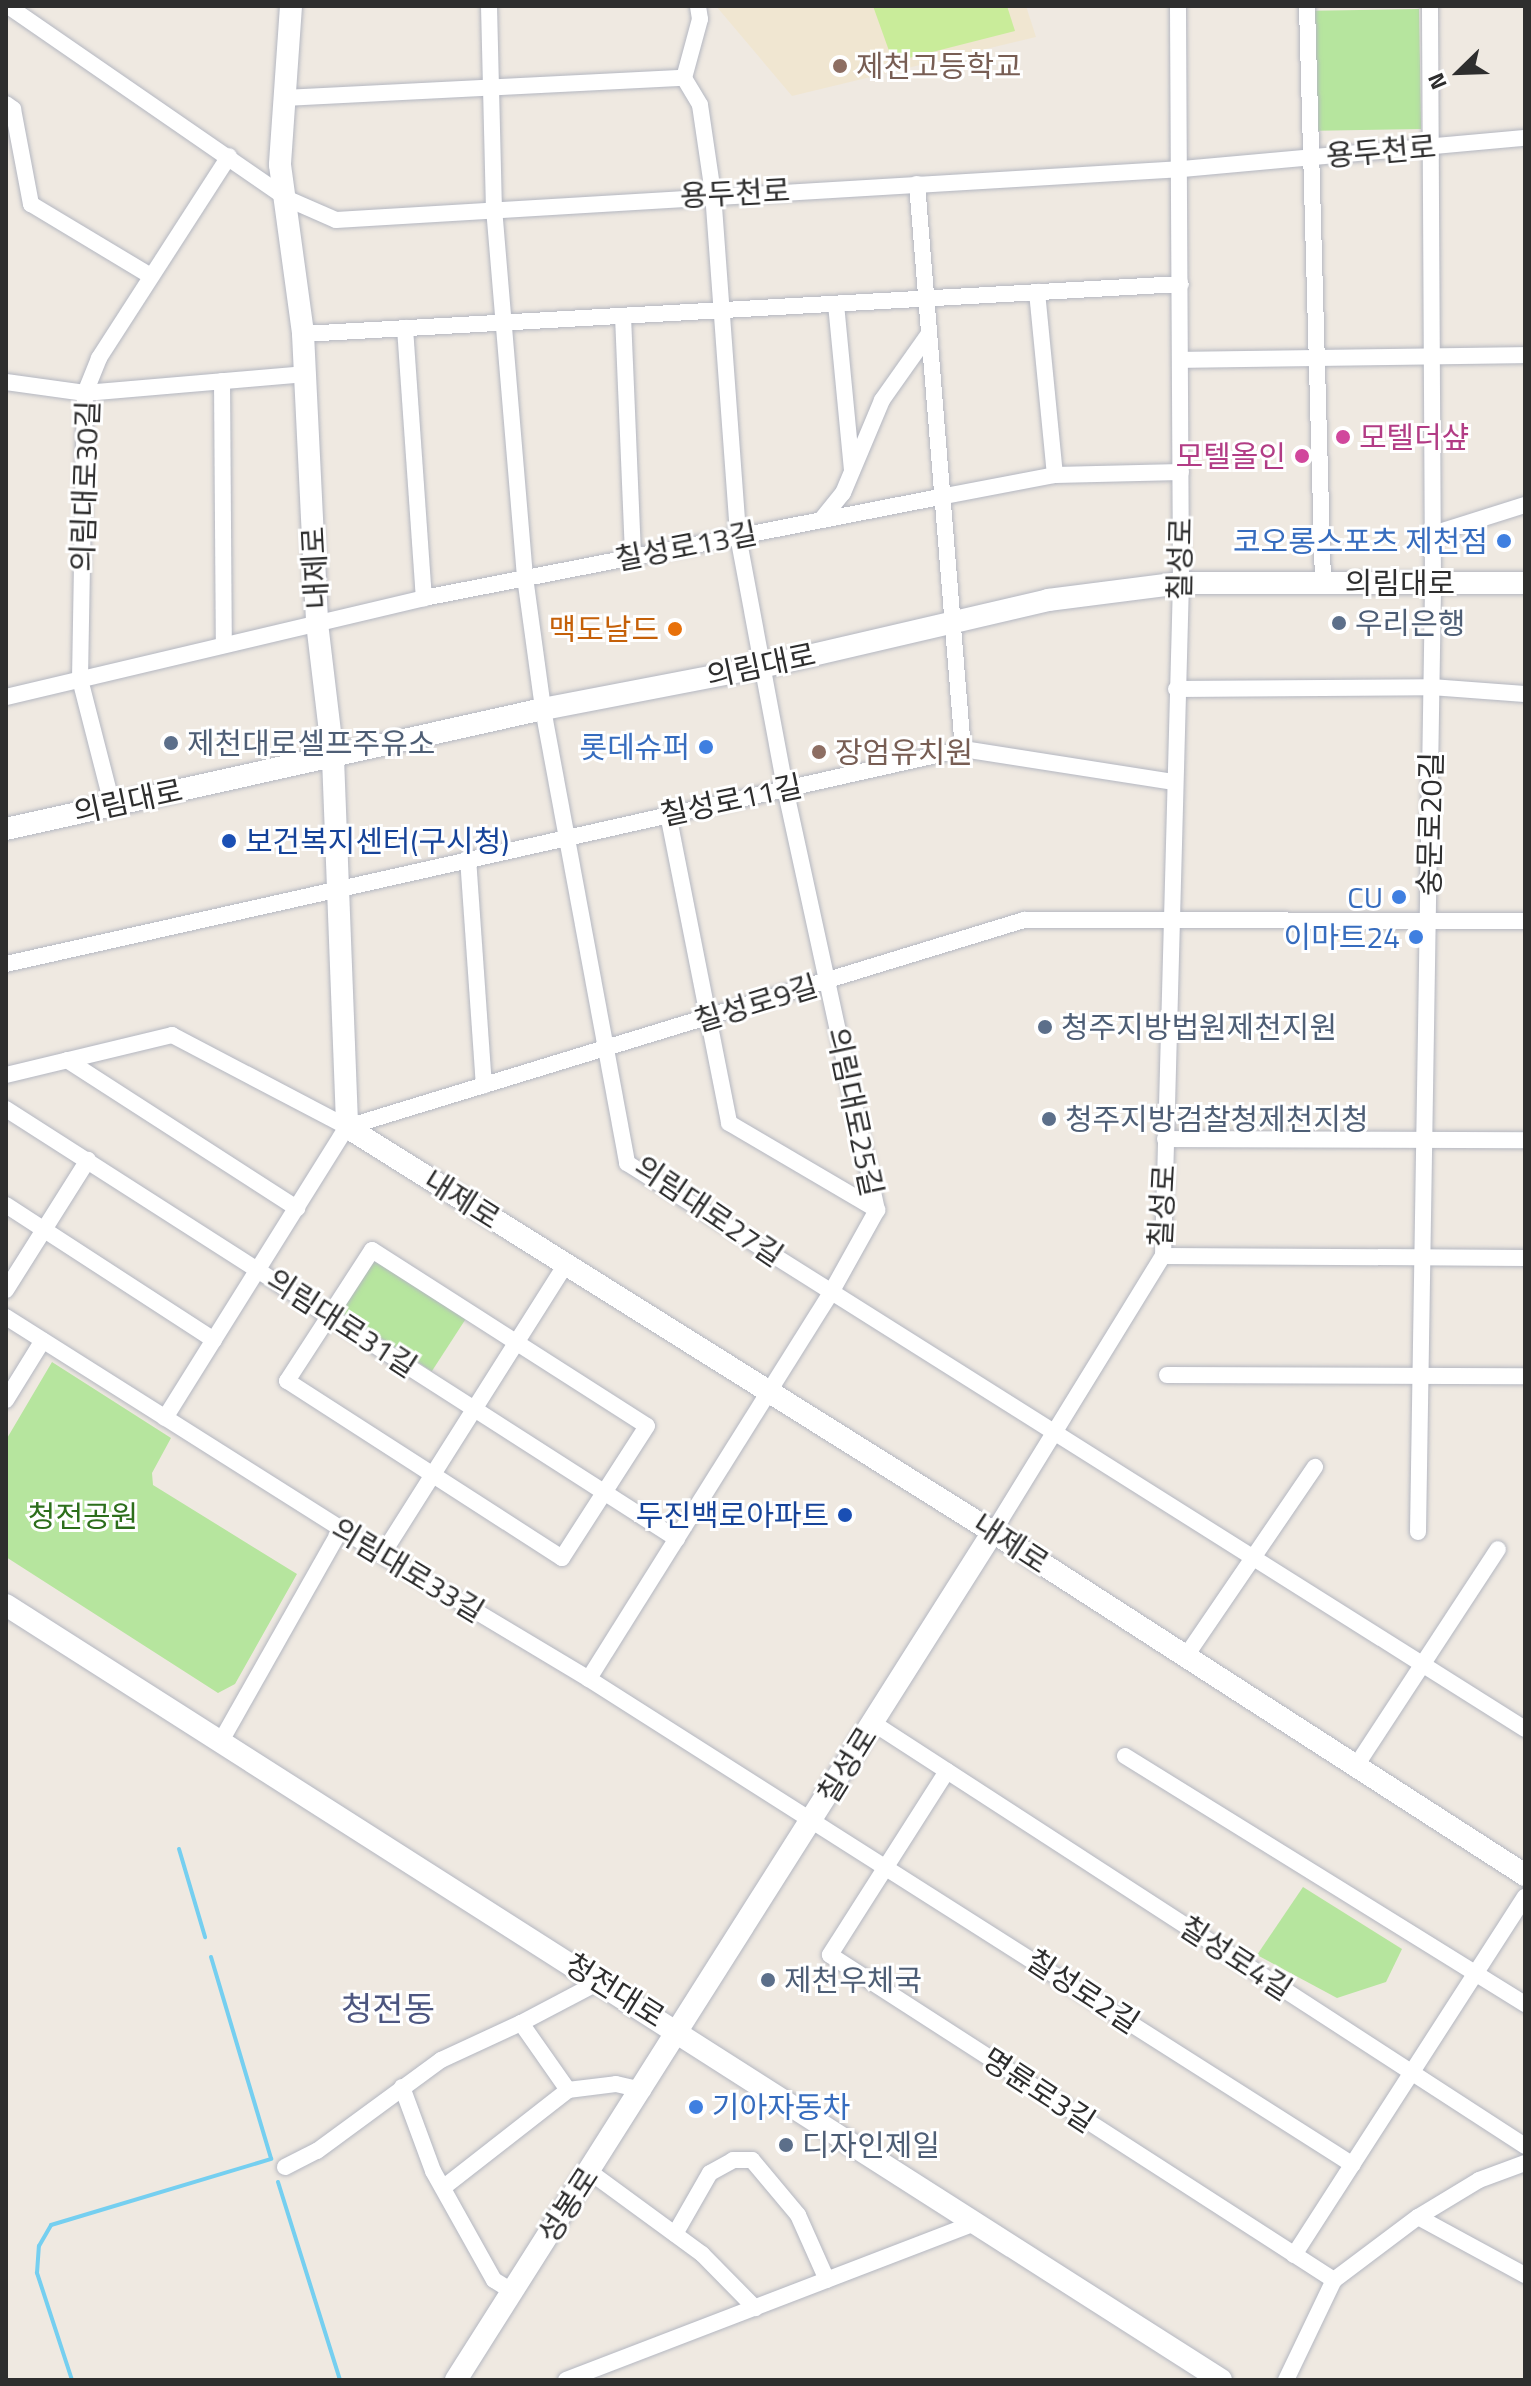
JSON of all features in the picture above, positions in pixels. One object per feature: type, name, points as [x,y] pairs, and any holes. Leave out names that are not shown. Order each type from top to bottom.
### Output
[{"type":"street","name":"용두천로","points":[[8,6],[288,199],[336,220],[713,193],[1182,169],[1525,138]]},
{"type":"street","name":"내제로","points":[[291,6],[280,165],[288,199],[303,334],[317,623],[333,758],[347,1127],[993,1532],[1525,1875]]},
{"type":"street","name":"의림대로27길","points":[[489,6],[494,208],[525,577],[543,709],[627,1163],[1525,1729]]},
{"type":"street","points":[[284,98],[684,78],[700,19],[698,6]]},
{"type":"street","name":"칠성로","points":[[681,2031],[1163,1256],[1181,583],[1182,169],[1178,6]]},
{"type":"street","points":[[1307,6],[1323,583]]},
{"type":"street","name":"숭문로20길","points":[[1418,1532],[1425,1257],[1433,583],[1430,6]]},
{"type":"street","name":"의림대로25길","points":[[589,1679],[832,1291],[877,1210],[785,788],[738,536],[713,193],[700,105],[684,78]]},
{"type":"street","points":[[6,104],[13,109],[31,204],[149,275]]},
{"type":"street","name":"의림대로30길","points":[[112,804],[80,679],[85,393],[99,358],[149,275],[229,156]]},
{"type":"street","points":[[917,184],[924,299],[945,496],[963,749]]},
{"type":"street","points":[[303,334],[1181,284]]},
{"type":"street","points":[[1037,292],[1055,475]]},
{"type":"street","points":[[836,304],[852,471]]},
{"type":"street","points":[[623,316],[633,557]]},
{"type":"street","points":[[405,328],[424,598]]},
{"type":"street","points":[[821,520],[852,471],[882,400],[928,335]]},
{"type":"street","points":[[1181,360],[1525,355]]},
{"type":"street","points":[[6,382],[85,393],[306,374]]},
{"type":"street","points":[[222,381],[224,645]]},
{"type":"street","name":"칠성로13길","points":[[6,697],[424,598],[945,496],[1055,475],[1181,472]]},
{"type":"street","points":[[1433,534],[1525,505]]},
{"type":"street","name":"의림대로","points":[[6,829],[543,709],[761,667],[1048,600],[1181,583],[1525,583]]},
{"type":"street","points":[[1176,689],[1431,687],[1525,694]]},
{"type":"street","name":"칠성로11길","points":[[6,964],[336,887],[963,749],[1174,782]]},
{"type":"street","points":[[668,814],[729,1123],[877,1210]]},
{"type":"street","points":[[468,858],[484,1085]]},
{"type":"street","name":"칠성로9길","points":[[347,1127],[604,1051],[1024,920],[1525,921]]},
{"type":"street","points":[[6,1075],[172,1035],[347,1127],[165,1418]]},
{"type":"street","points":[[67,1060],[297,1208]]},
{"type":"street","name":"의림대로31길","points":[[6,1109],[259,1268],[677,1539]]},
{"type":"street","points":[[1165,1139],[1525,1140]]},
{"type":"street","points":[[6,1290],[88,1160]]},
{"type":"street","points":[[6,1205],[214,1340]]},
{"type":"street","points":[[372,1250],[518,1340],[647,1426],[562,1558],[287,1381],[372,1250]]},
{"type":"street","points":[[1163,1256],[1525,1258]]},
{"type":"street","points":[[382,1555],[566,1264]]},
{"type":"street","name":"의림대로33길","points":[[6,1317],[382,1555],[589,1679],[811,1822]]},
{"type":"street","points":[[6,1400],[43,1340]]},
{"type":"street","points":[[1167,1375],[1525,1376]]},
{"type":"street","points":[[1186,1656],[1315,1467]]},
{"type":"street","points":[[221,1741],[341,1529]]},
{"type":"street","points":[[1356,1766],[1498,1549]]},
{"type":"street","name":"청전대로","points":[[6,1605],[681,2031],[1221,2380]]},
{"type":"street","name":"칠성로4길","points":[[873,1723],[1525,2146]]},
{"type":"street","points":[[1125,1756],[1525,2004]]},
{"type":"street","points":[[885,1868],[947,1771]]},
{"type":"street","name":"칠성로2길","points":[[811,1822],[1353,2165]]},
{"type":"street","name":"명륜로3길","points":[[885,1868],[830,1955],[1334,2280]]},
{"type":"street","points":[[1294,2255],[1525,1897]]},
{"type":"street","points":[[285,2167],[317,2151],[441,2060],[601,1981]]},
{"type":"street","points":[[521,2023],[568,2090]]},
{"type":"street","name":"성봉로","points":[[456,2380],[681,2031]]},
{"type":"street","points":[[444,2187],[568,2090],[616,2084],[643,2090]]},
{"type":"street","points":[[402,2087],[444,2187],[494,2280],[513,2292]]},
{"type":"street","points":[[675,2234],[710,2173],[733,2160],[752,2160],[798,2215],[827,2280]]},
{"type":"street","points":[[1286,2380],[1334,2280],[1418,2217],[1479,2180],[1525,2163]]},
{"type":"street","points":[[590,2172],[675,2234],[738,2287],[755,2308]]},
{"type":"street","points":[[1418,2217],[1525,2275]]},
{"type":"street","points":[[566,2380],[977,2222]]},
{"type":"shaded area","name":"제천고등학교","points":[[716,6],[1026,6],[1036,37],[792,96]]},
{"type":"green space","points":[[873,6],[1007,6],[1015,31],[893,62]]},
{"type":"green space","points":[[1419,9],[1421,129],[1317,131],[1315,11]]},
{"type":"green space","points":[[378,1254],[469,1313],[432,1371],[340,1312]]},
{"type":"green space","name":"청전공원","points":[[52,1362],[171,1438],[152,1473],[153,1485],[297,1574],[235,1684],[218,1693],[6,1557],[6,1440]]},
{"type":"green space","points":[[1303,1887],[1402,1949],[1386,1982],[1337,1998],[1257,1955]]},
{"type":"waterway","points":[[179,1849],[205,1937]]},
{"type":"waterway","points":[[211,1957],[271,2158]]},
{"type":"waterway","points":[[72,2380],[37,2273],[39,2246],[51,2225],[271,2159]]},
{"type":"waterway","points":[[278,2182],[340,2380]]},
{"type":"place","name":"제천고등학교","points":[[840,66]]},
{"type":"place","name":"모텔더샾","points":[[1343,437]]},
{"type":"place","name":"모텔올인","points":[[1302,456]]},
{"type":"place","name":"코오롱스포츠 제천점","points":[[1504,541]]},
{"type":"place","name":"우리은행","points":[[1339,623]]},
{"type":"place","name":"맥도날드","points":[[675,629]]},
{"type":"place","name":"제천대로셀프주유소","points":[[171,743]]},
{"type":"place","name":"롯데슈퍼","points":[[706,747]]},
{"type":"place","name":"장엄유치원","points":[[819,752]]},
{"type":"place","name":"보건복지센터(구시청)","points":[[229,841]]},
{"type":"place","name":"CU","points":[[1399,897]]},
{"type":"place","name":"이마트24","points":[[1416,937]]},
{"type":"place","name":"청주지방법원제천지원","points":[[1045,1027]]},
{"type":"place","name":"청주지방검찰청제천지청","points":[[1049,1119]]},
{"type":"place","name":"두진백로아파트","points":[[845,1515]]},
{"type":"place","name":"제천우체국","points":[[768,1980]]},
{"type":"place","name":"기아자동차","points":[[696,2107]]},
{"type":"place","name":"디자인제일","points":[[786,2145]]},
{"type":"district","name":"청전동","points":[[388,2009]]}]
